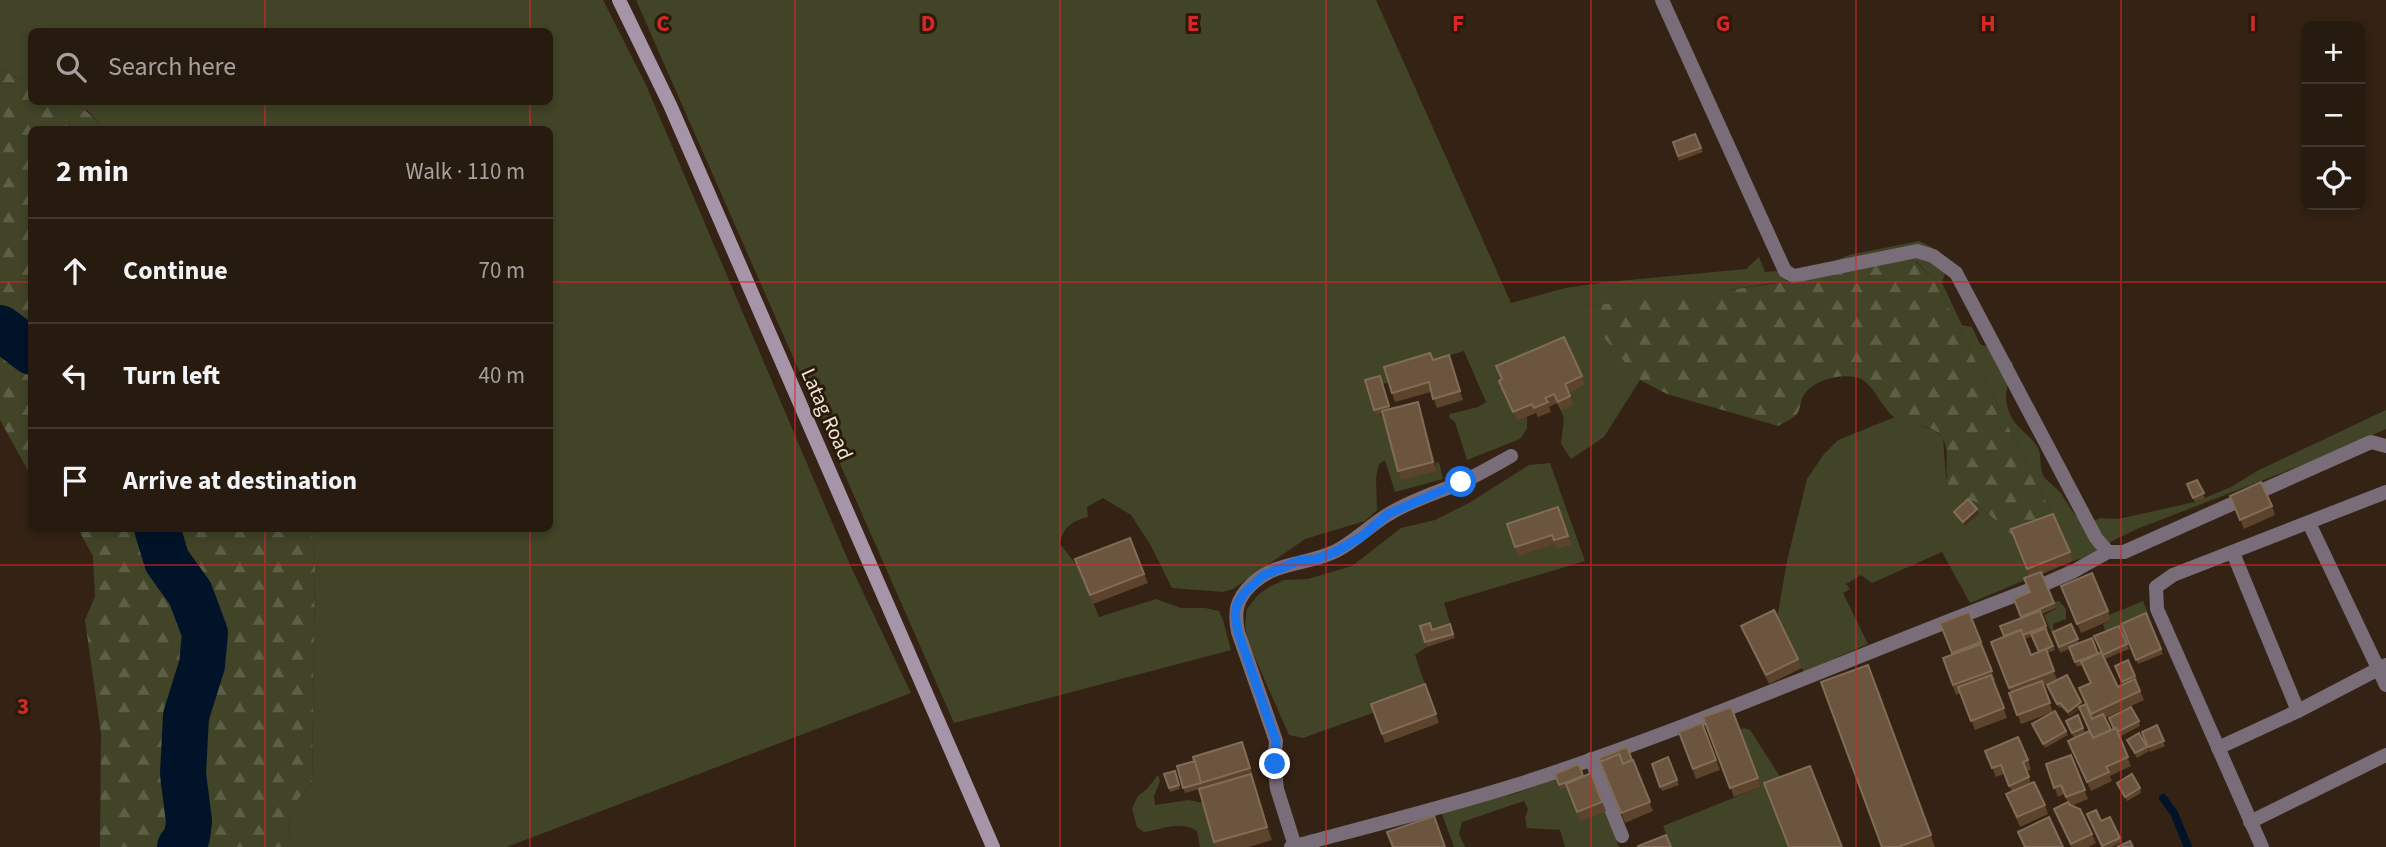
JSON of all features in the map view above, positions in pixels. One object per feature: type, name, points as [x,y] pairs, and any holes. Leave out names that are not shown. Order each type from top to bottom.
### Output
[{"type":"street","name":"Latag Road","points":[[619,0],[670,105],[993,847]]},
{"type":"street","points":[[1662,0],[1785,271],[1794,276],[1917,251],[1933,256],[1956,273],[2096,538],[2108,552]]},
{"type":"street","points":[[1511,456],[1461,482],[1388,514],[1361,537],[1335,552],[1316,559],[1298,561],[1264,575],[1245,592],[1237,604],[1235,615],[1238,632],[1276,741],[1277,789],[1293,847],[1346,840],[1591,759],[2040,586],[2108,552],[2124,552],[2371,442],[2386,446]]},
{"type":"street","points":[[2262,847],[2157,609],[2156,587],[2173,575],[2386,492]]},
{"type":"street","points":[[2309,523],[2382,667],[2386,685]]},
{"type":"street","points":[[2233,552],[2298,711]]},
{"type":"street","points":[[2218,748],[2298,711],[2382,667]]},
{"type":"street","points":[[2250,822],[2386,755]]},
{"type":"street","points":[[1591,759],[1622,836]]},
{"type":"green space","points":[[0,0],[603,0],[646,85],[851,567],[911,693],[507,847],[290,847],[289,810],[312,783],[315,564],[312,532],[553,532],[553,126],[101,126],[88,111],[75,105],[553,105],[553,28],[28,28],[28,83],[0,69]]},
{"type":"green space","points":[[636,0],[1376,0],[1511,303],[1565,288],[1746,269],[1759,257],[1765,272],[1820,267],[1849,255],[1919,241],[1932,247],[1946,270],[1942,283],[1962,325],[1972,327],[1980,344],[2003,353],[2013,363],[2006,394],[2009,413],[2038,448],[2043,475],[2085,524],[2101,518],[2118,519],[2195,502],[2231,487],[2257,471],[2386,410],[2386,429],[2310,462],[2137,529],[2112,541],[2099,554],[2073,561],[1935,280],[1917,262],[1685,297],[1582,306],[1640,380],[1604,437],[1571,459],[1561,444],[1564,418],[1561,411],[1573,405],[1568,393],[1585,385],[1502,390],[1517,421],[1527,417],[1527,429],[1520,439],[1467,460],[1455,422],[1449,417],[1450,414],[1478,407],[1486,402],[1464,351],[1434,360],[1389,382],[1383,384],[1381,381],[1376,414],[1384,415],[1436,472],[1435,463],[1439,462],[1443,479],[1395,492],[1385,460],[1379,464],[1376,477],[1377,510],[1365,521],[1305,539],[1233,589],[1223,592],[1172,588],[1150,544],[1131,515],[1103,498],[1087,507],[1088,517],[1069,526],[1063,533],[1060,544],[1079,568],[1099,617],[1156,599],[1181,608],[1219,611],[1231,650],[954,723]]},
{"type":"green space","points":[[0,69],[28,83],[28,105],[74,105],[87,112],[101,126],[28,126],[28,471],[0,420]]},
{"type":"green space","points":[[1904,257],[1917,263],[1935,280],[2057,524],[2015,538],[1974,501],[1957,501],[1948,483],[1947,453],[1943,439],[1928,427],[1894,417],[1863,380],[1848,376],[1822,381],[1808,389],[1796,415],[1778,426],[1667,394],[1640,380],[1594,326],[1581,306],[1744,288],[1824,275]]},
{"type":"green space","points":[[1895,417],[1934,430],[1943,438],[1946,477],[1964,503],[1974,501],[2015,538],[2030,578],[1970,603],[1942,552],[1872,583],[1861,575],[1846,584],[1850,589],[1843,593],[1868,644],[1804,672],[1777,619],[1787,561],[1807,479],[1824,454],[1838,440]]},
{"type":"green space","points":[[1550,463],[1585,561],[1444,603],[1452,629],[1434,635],[1422,632],[1427,647],[1415,655],[1428,693],[1303,738],[1289,735],[1248,642],[1245,625],[1247,609],[1258,595],[1284,580],[1308,579],[1352,566],[1401,528],[1435,520],[1469,503],[1529,465]]},
{"type":"green space","points":[[80,532],[312,532],[315,564],[312,783],[289,810],[290,847],[100,847],[101,734],[85,620],[95,597],[93,556]]},
{"type":"green space","points":[[2059,601],[2066,609],[2066,619],[2053,624],[2055,637],[2080,644],[2106,633],[2103,624],[2111,620],[2109,615],[2143,601],[2149,616],[2060,653],[2044,615],[2056,609],[2053,602]]},
{"type":"green space","points":[[1739,730],[1750,730],[1788,789],[1769,797],[1789,847],[1671,847],[1663,826],[1761,787]]},
{"type":"green space","points":[[1158,775],[1160,781],[1154,796],[1155,805],[1189,800],[1203,803],[1217,847],[1200,847],[1197,831],[1184,826],[1144,832],[1137,827],[1132,808],[1138,796]]},
{"type":"green space","points":[[1556,778],[1606,811],[1619,847],[1565,847],[1560,830],[1527,828],[1525,818],[1528,809],[1524,801],[1462,822],[1459,834],[1465,847],[1454,847],[1441,811],[1517,793]]},
{"type":"building","points":[[1695,134],[1701,148],[1678,156],[1673,142]]},
{"type":"building","points":[[1564,337],[1582,376],[1565,384],[1570,396],[1558,402],[1554,394],[1545,398],[1548,402],[1534,408],[1532,404],[1513,412],[1499,381],[1502,379],[1496,366]]},
{"type":"building","points":[[1430,353],[1433,360],[1449,355],[1460,391],[1433,399],[1429,382],[1392,393],[1384,367]]},
{"type":"building","points":[[1380,376],[1389,406],[1374,410],[1365,380]]},
{"type":"building","points":[[1418,402],[1433,462],[1398,471],[1382,411]]},
{"type":"building","points":[[2197,480],[2204,493],[2193,498],[2187,484]]},
{"type":"building","points":[[2261,482],[2272,506],[2240,520],[2230,496]]},
{"type":"building","points":[[1968,499],[1977,509],[1963,522],[1954,512]]},
{"type":"building","points":[[1558,507],[1568,536],[1554,540],[1552,535],[1515,547],[1507,524]]},
{"type":"building","points":[[2053,514],[2070,552],[2027,569],[2011,529]]},
{"type":"building","points":[[1130,538],[1144,574],[1090,595],[1075,559]]},
{"type":"building","points":[[2041,572],[2054,603],[2021,617],[2014,599],[2030,592],[2024,578]]},
{"type":"building","points":[[2092,573],[2108,611],[2077,624],[2061,586]]},
{"type":"building","points":[[1774,610],[1798,659],[1766,675],[1741,626]]},
{"type":"building","points":[[2040,611],[2046,626],[2023,635],[2021,630],[2004,636],[2000,626]]},
{"type":"building","points":[[1969,612],[1981,642],[1952,653],[1940,623]]},
{"type":"building","points":[[2146,613],[2161,649],[2136,660],[2121,624]]},
{"type":"building","points":[[1430,623],[1432,630],[1450,624],[1453,634],[1425,642],[1420,626]]},
{"type":"building","points":[[2071,624],[2078,639],[2059,647],[2053,632]]},
{"type":"building","points":[[2119,626],[2127,644],[2103,655],[2094,636]]},
{"type":"building","points":[[2045,628],[2053,646],[2039,652],[2031,634]]},
{"type":"building","points":[[2021,630],[2031,655],[2046,649],[2054,671],[2009,688],[1991,642]]},
{"type":"building","points":[[2092,638],[2098,654],[2075,662],[2069,647]]},
{"type":"building","points":[[1981,644],[1992,671],[1953,685],[1943,658]]},
{"type":"building","points":[[2101,652],[2118,687],[2135,679],[2140,691],[2091,714],[2079,688],[2091,683],[2081,662]]},
{"type":"building","points":[[2128,660],[2135,676],[2122,682],[2115,666]]},
{"type":"building","points":[[1868,665],[1931,835],[1898,847],[1882,847],[1821,682]]},
{"type":"building","points":[[1991,675],[2004,708],[1971,721],[1958,687]]},
{"type":"building","points":[[2067,675],[2081,702],[2068,712],[2060,703],[2057,704],[2047,685]]},
{"type":"building","points":[[2042,681],[2050,703],[2017,715],[2009,693]]},
{"type":"building","points":[[1425,684],[1436,714],[1382,734],[1371,704]]},
{"type":"building","points":[[2086,704],[2092,719],[2103,714],[2111,730],[2093,738],[2079,707]]},
{"type":"building","points":[[1731,707],[1758,778],[1730,788],[1703,717]]},
{"type":"building","points":[[2131,707],[2139,721],[2117,732],[2109,718]]},
{"type":"building","points":[[2055,711],[2066,731],[2043,744],[2032,724]]},
{"type":"building","points":[[2078,715],[2083,728],[2072,733],[2066,721]]},
{"type":"building","points":[[1702,723],[1716,760],[1693,769],[1679,732]]},
{"type":"building","points":[[2157,725],[2164,741],[2148,747],[2142,732]]},
{"type":"building","points":[[2116,728],[2128,757],[2106,767],[2109,772],[2087,782],[2068,741],[2089,731],[2093,738]]},
{"type":"building","points":[[2139,733],[2147,747],[2135,753],[2127,740]]},
{"type":"building","points":[[2018,737],[2028,760],[2023,762],[2029,777],[2009,786],[2001,765],[1992,768],[1985,751]]},
{"type":"building","points":[[1242,742],[1250,768],[1201,783],[1193,757]]},
{"type":"building","points":[[1627,747],[1632,760],[1623,764],[1619,754],[1600,762],[1599,758]]},
{"type":"building","points":[[1619,754],[1623,764],[1633,760],[1650,802],[1621,813],[1600,762]]},
{"type":"building","points":[[2071,755],[2085,790],[2066,797],[2061,785],[2054,788],[2046,764]]},
{"type":"building","points":[[1668,757],[1677,780],[1660,787],[1652,764]]},
{"type":"building","points":[[1195,761],[1201,783],[1183,788],[1177,766]]},
{"type":"building","points":[[1579,764],[1583,776],[1559,785],[1555,774]]},
{"type":"building","points":[[1810,766],[1842,847],[1789,847],[1764,783]]},
{"type":"building","points":[[1175,771],[1179,785],[1169,788],[1164,774]]},
{"type":"building","points":[[1591,773],[1602,802],[1577,812],[1566,784]]},
{"type":"building","points":[[1251,774],[1267,827],[1214,842],[1199,789]]},
{"type":"building","points":[[2132,774],[2140,788],[2125,797],[2117,783]]},
{"type":"building","points":[[2034,782],[2045,805],[2017,817],[2006,794]]},
{"type":"building","points":[[2068,802],[2080,809],[2092,834],[2071,844],[2054,809]]},
{"type":"building","points":[[2096,810],[2101,821],[2110,817],[2120,838],[2102,846],[2087,814]]},
{"type":"building","points":[[1434,816],[1445,847],[1393,847],[1387,832]]},
{"type":"building","points":[[2049,817],[2063,847],[2025,847],[2018,832]]},
{"type":"building","points":[[1666,835],[1671,847],[1638,846]]},
{"type":"building","points":[[2130,841],[2133,847],[2117,847]]},
{"type":"waterway","points":[[0,328],[28,349]]},
{"type":"waterway","points":[[158,532],[167,561],[190,593],[205,633],[202,665],[186,716],[183,774],[189,821],[187,837],[180,847]]},
{"type":"waterway","points":[[2163,798],[2174,813],[2188,847]]},
{"type":"route","points":[[1275,764],[1276,741],[1238,632],[1235,615],[1237,604],[1253,583],[1264,575],[1298,561],[1316,559],[1335,552],[1361,537],[1388,514],[1461,482]]}]
